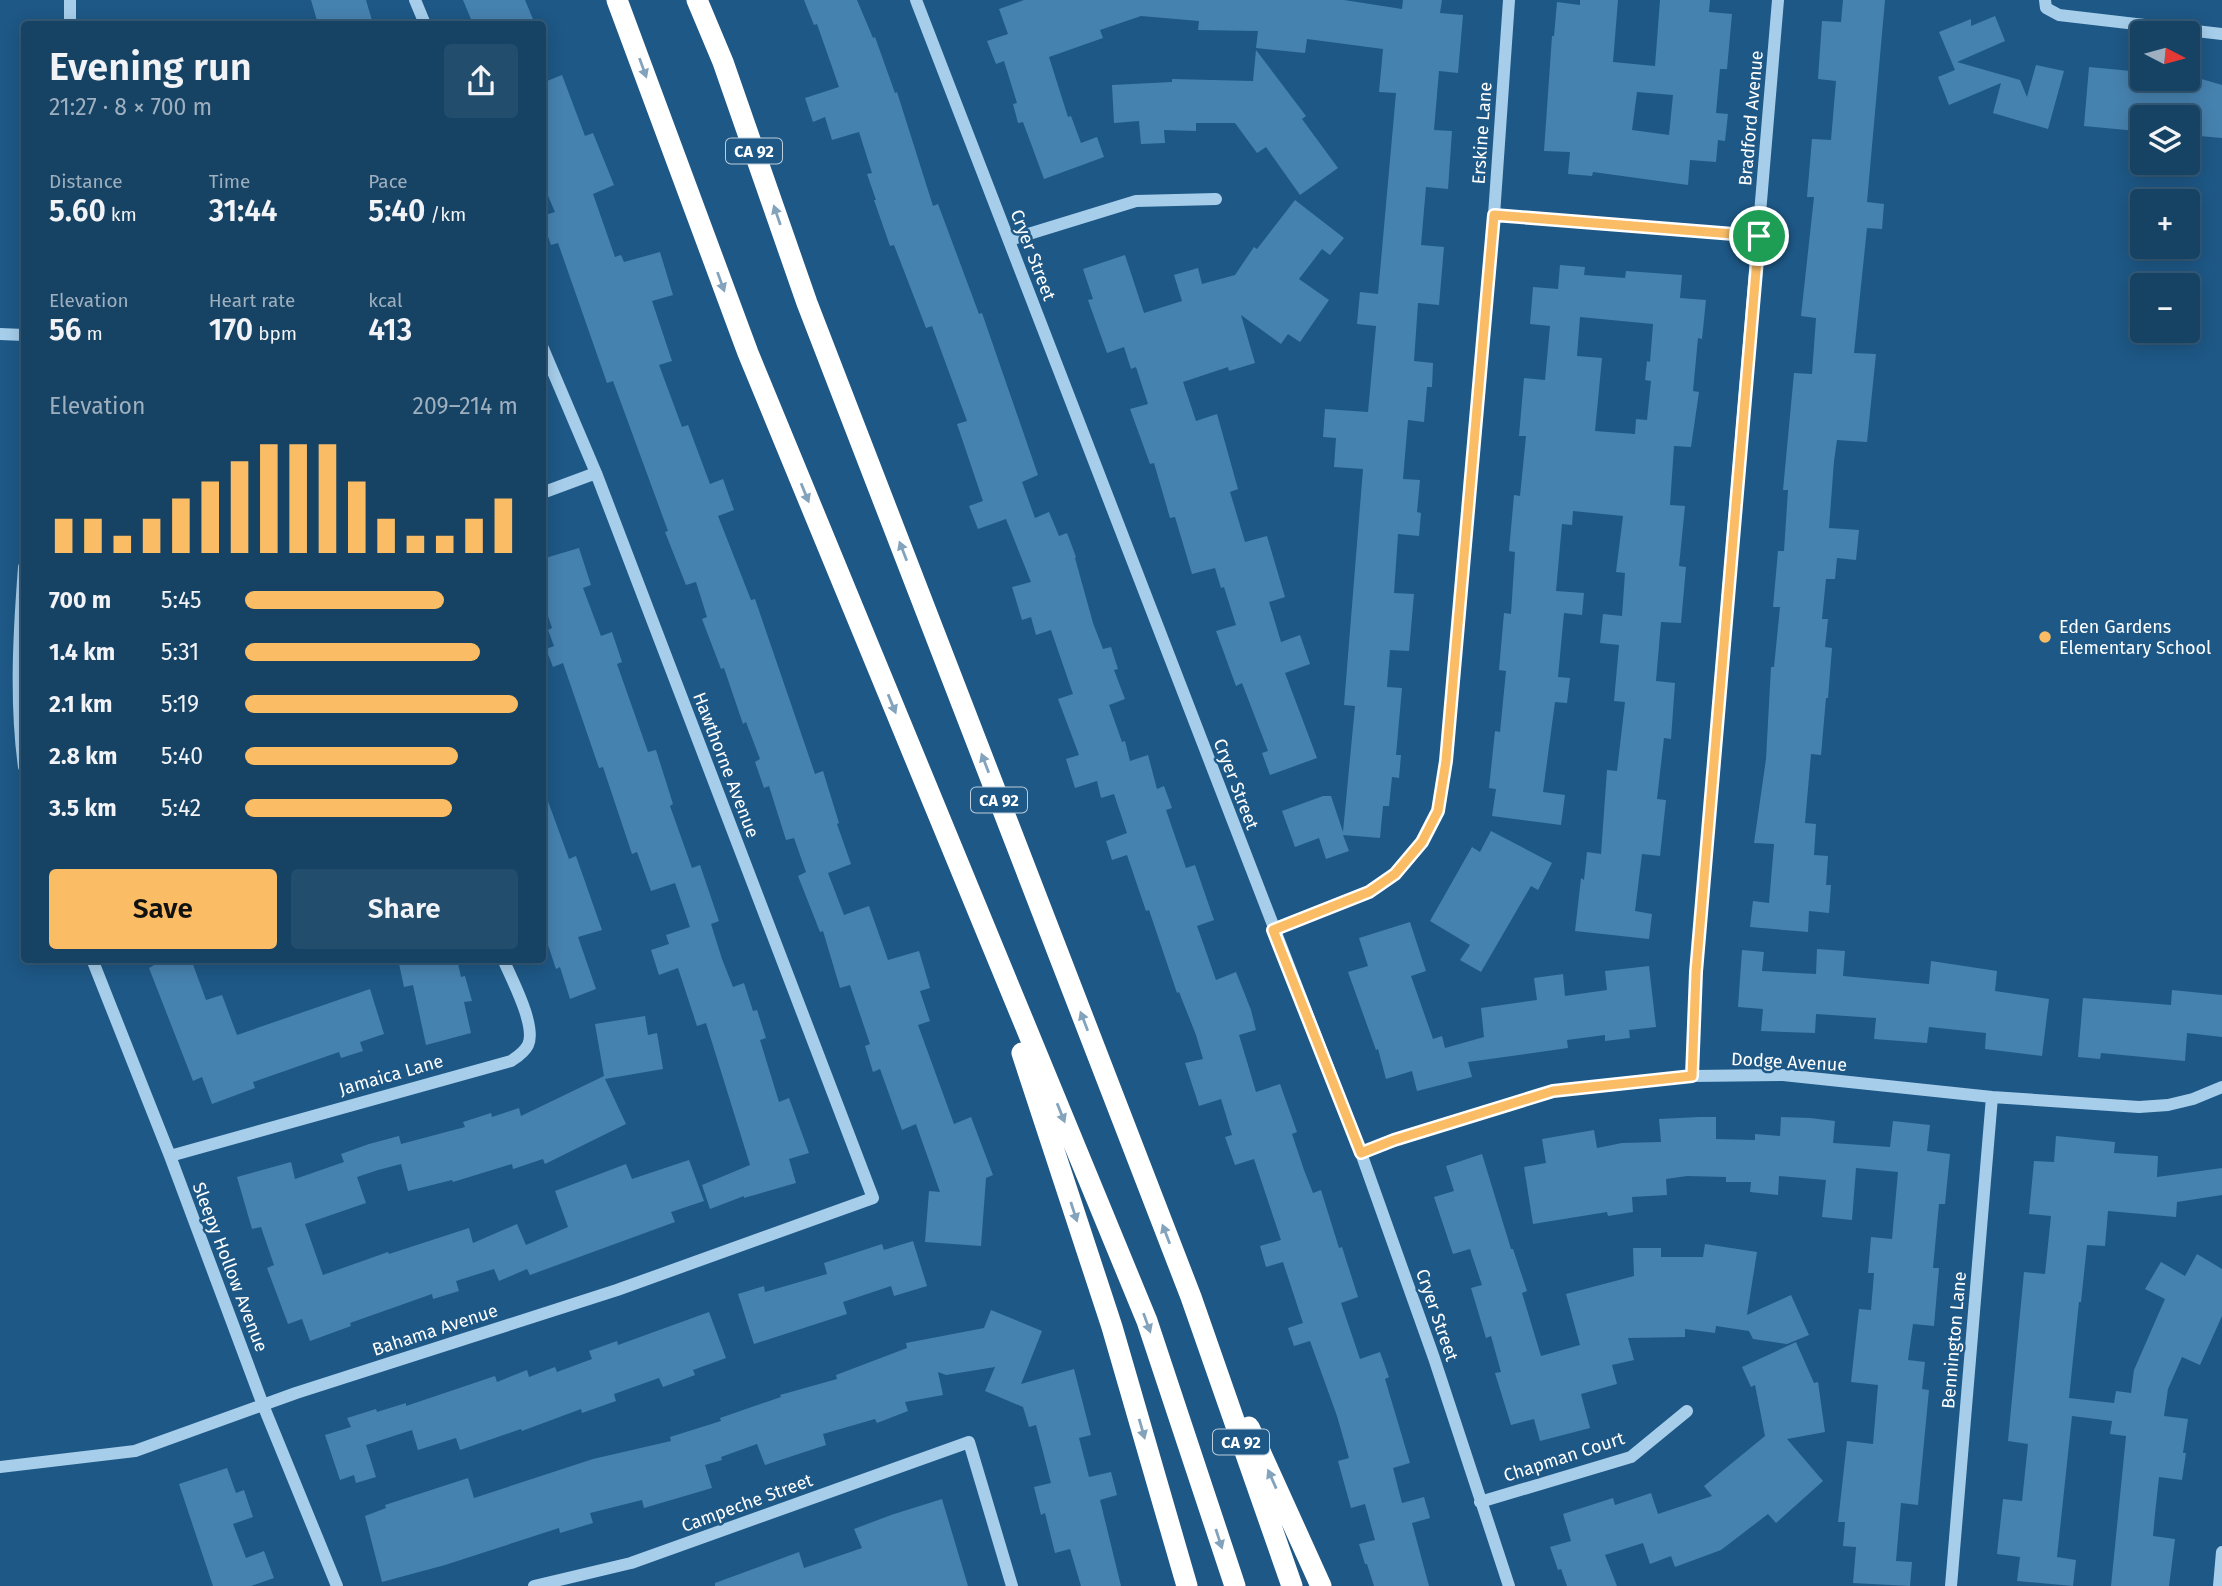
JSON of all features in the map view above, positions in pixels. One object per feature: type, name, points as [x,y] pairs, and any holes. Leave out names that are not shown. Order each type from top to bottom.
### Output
[{"type":"highway","name":"CA 92","points":[[697,0],[723,62],[807,303],[1191,1297],[1292,1586]]},
{"type":"highway","name":"CA 92","points":[[618,2],[748,353],[1147,1321],[1235,1586]]},
{"type":"highway","points":[[969,891],[1112,1326],[1187,1586]]},
{"type":"highway","points":[[1191,1297],[1321,1586]]},
{"type":"street","points":[[69,21],[70,0]]},
{"type":"street","points":[[415,0],[424,21]]},
{"type":"street","name":"Cryer Street","points":[[916,0],[1361,1153],[1434,1357],[1509,1586]]},
{"type":"street","name":"Erskine Lane","points":[[1273,930],[1369,892],[1395,874],[1422,842],[1438,811],[1446,761],[1494,215],[1509,0]]},
{"type":"street","name":"Bradford Avenue","points":[[1692,1076],[1697,959],[1778,0]]},
{"type":"street","points":[[2045,0],[2046,8],[2059,15],[2222,34]]},
{"type":"street","points":[[1009,240],[1136,201],[1216,199]]},
{"type":"street","points":[[1494,215],[1759,236]]},
{"type":"street","points":[[0,334],[21,335]]},
{"type":"street","name":"Hawthorne Avenue","points":[[546,355],[596,473],[873,1198]]},
{"type":"street","points":[[546,492],[596,473]]},
{"type":"street","points":[[21,655],[21,735]]},
{"type":"street","name":"Sleepy Hollow Avenue","points":[[94,963],[170,1156],[262,1405],[337,1586]]},
{"type":"street","name":"Jamaica Lane","points":[[170,1156],[511,1061],[521,1055],[528,1045],[530,1034],[528,1021],[505,963]]},
{"type":"street","name":"Dodge Avenue","points":[[1361,1153],[1394,1140],[1553,1091],[1692,1076],[1783,1075],[1992,1097],[2139,1107],[2168,1105],[2193,1099],[2222,1087]]},
{"type":"street","name":"Bennington Lane","points":[[1951,1586],[1992,1097]]},
{"type":"street","name":"Bahama Avenue","points":[[0,1467],[135,1451],[262,1405],[617,1290],[873,1198]]},
{"type":"street","name":"Chapman Court","points":[[1480,1502],[1631,1457],[1686,1410]]},
{"type":"street","name":"Campeche Street","points":[[534,1586],[631,1563],[969,1441],[1013,1586]]},
{"type":"street","points":[[2219,1586],[2222,1552]]},
{"type":"building","points":[[311,0],[366,0],[372,21],[317,21]]},
{"type":"building","points":[[463,0],[525,0],[534,21],[472,21]]},
{"type":"building","points":[[804,0],[857,0],[873,38],[875,37],[895,93],[897,92],[933,206],[938,204],[979,314],[982,313],[1038,475],[1022,482],[1035,518],[1049,512],[1059,536],[1067,533],[1093,623],[1103,649],[1111,647],[1118,669],[1114,670],[1125,699],[1109,705],[1122,742],[1125,741],[1130,761],[1148,755],[1157,789],[1164,786],[1172,808],[1166,810],[1186,868],[1195,865],[1214,920],[1197,926],[1216,980],[1236,972],[1251,1010],[1256,1030],[1239,1035],[1256,1092],[1280,1084],[1297,1132],[1292,1134],[1304,1170],[1313,1193],[1321,1190],[1358,1297],[1341,1303],[1360,1359],[1380,1352],[1389,1377],[1385,1379],[1410,1463],[1393,1468],[1402,1503],[1424,1497],[1430,1518],[1412,1523],[1429,1586],[1374,1586],[1365,1564],[1359,1544],[1375,1540],[1365,1504],[1351,1508],[1338,1461],[1349,1458],[1337,1416],[1310,1341],[1294,1346],[1288,1328],[1303,1323],[1283,1262],[1266,1267],[1260,1246],[1281,1240],[1254,1159],[1235,1165],[1225,1137],[1232,1135],[1221,1099],[1199,1106],[1185,1063],[1203,1059],[1196,1035],[1179,992],[1177,993],[1127,855],[1112,860],[1106,841],[1127,833],[1114,794],[1101,798],[1097,781],[1075,788],[1066,759],[1079,755],[1058,699],[1073,694],[1051,630],[1036,635],[1031,617],[1022,620],[1012,587],[1031,582],[1006,519],[978,529],[969,506],[983,501],[957,424],[967,421],[932,326],[926,328],[894,245],[890,246],[874,200],[867,174],[872,173],[859,132],[832,140],[825,117],[813,122],[805,98],[839,87],[817,24],[814,25]]},
{"type":"building","points":[[1024,0],[1344,0],[1402,9],[1403,0],[1442,0],[1440,13],[1463,15],[1458,73],[1439,71],[1434,130],[1452,131],[1448,189],[1426,187],[1421,245],[1444,247],[1439,305],[1418,303],[1414,361],[1433,363],[1432,387],[1427,387],[1424,422],[1408,420],[1403,479],[1420,480],[1417,512],[1421,513],[1419,536],[1398,534],[1394,593],[1414,594],[1409,651],[1390,650],[1387,687],[1402,688],[1396,755],[1401,755],[1399,778],[1392,777],[1389,806],[1383,806],[1380,838],[1343,835],[1349,851],[1326,859],[1319,838],[1295,847],[1282,811],[1323,796],[1331,796],[1343,832],[1355,706],[1344,705],[1363,469],[1334,467],[1336,438],[1323,437],[1325,409],[1368,412],[1376,326],[1357,324],[1360,292],[1378,294],[1396,93],[1379,92],[1383,49],[1307,39],[1305,53],[1256,48],[1258,31],[1198,30],[1199,21],[1141,16],[1100,30],[1103,38],[1049,57],[1068,117],[1071,116],[1081,143],[1097,137],[1104,157],[1044,179],[1023,122],[1018,123],[1013,104],[1017,103],[1004,61],[996,64],[987,41],[1008,34],[999,9]]},
{"type":"building","points":[[1580,0],[1618,0],[1613,62],[1655,66],[1660,0],[1710,0],[1709,12],[1732,14],[1727,69],[1720,69],[1716,113],[1728,114],[1725,141],[1718,140],[1716,162],[1690,160],[1688,185],[1593,172],[1592,176],[1568,174],[1570,152],[1544,151],[1557,2],[1580,5]],"holes":[[[1637,92],[1673,95],[1669,135],[1632,130]]]},
{"type":"building","points":[[1843,0],[1885,0],[1867,202],[1884,204],[1882,229],[1867,228],[1854,353],[1876,354],[1867,442],[1837,440],[1834,461],[1829,528],[1859,530],[1856,560],[1837,558],[1835,579],[1826,579],[1822,619],[1828,619],[1825,647],[1832,648],[1828,698],[1821,755],[1811,754],[1805,823],[1816,824],[1814,855],[1828,856],[1826,885],[1831,885],[1829,913],[1809,911],[1808,932],[1750,927],[1753,901],[1769,903],[1774,844],[1754,843],[1766,759],[1771,667],[1774,667],[1780,607],[1773,607],[1778,551],[1784,551],[1788,490],[1783,490],[1794,373],[1812,374],[1816,318],[1801,316],[1814,197],[1807,197],[1812,139],[1831,140],[1836,81],[1818,79],[1822,21],[1841,22]]},
{"type":"building","points":[[1995,16],[2005,41],[1957,62],[2020,80],[2027,97],[2036,65],[2064,71],[2048,129],[1993,113],[2001,83],[1949,105],[1938,77],[1955,70],[1939,32],[1971,19],[1971,26]]},
{"type":"building","points":[[1256,50],[1306,116],[1302,119],[1338,168],[1300,195],[1266,147],[1257,153],[1235,123],[1196,123],[1196,131],[1164,130],[1165,143],[1141,144],[1139,121],[1114,123],[1112,85],[1172,82],[1172,79],[1253,81]]},
{"type":"building","points":[[2089,67],[2130,71],[2130,91],[2200,91],[2200,79],[2222,85],[2222,138],[2200,136],[2200,105],[2130,105],[2130,130],[2084,126]]},
{"type":"building","points":[[562,75],[585,136],[593,133],[614,185],[593,194],[615,257],[621,255],[624,262],[660,252],[673,295],[652,301],[672,361],[659,365],[682,427],[688,425],[710,484],[723,479],[734,510],[718,516],[751,600],[755,599],[815,774],[823,771],[851,864],[828,873],[844,915],[869,906],[888,960],[919,951],[930,988],[920,991],[930,1021],[918,1025],[954,1124],[971,1117],[993,1175],[986,1178],[981,1246],[925,1242],[929,1191],[940,1192],[916,1124],[902,1130],[880,1069],[873,1072],[865,1046],[870,1044],[850,985],[840,988],[823,931],[820,932],[798,876],[806,872],[794,838],[786,840],[769,786],[764,788],[755,762],[760,759],[746,722],[743,724],[724,668],[721,669],[702,619],[707,617],[696,582],[686,585],[613,381],[607,383],[558,243],[551,245],[546,231],[546,215],[555,212],[546,191],[546,81]]},
{"type":"building","points":[[1295,200],[1344,238],[1330,255],[1322,249],[1299,279],[1329,300],[1300,342],[1288,334],[1281,344],[1241,315],[1255,363],[1229,371],[1228,367],[1183,382],[1196,421],[1217,414],[1238,489],[1230,492],[1245,542],[1267,536],[1285,597],[1269,602],[1281,642],[1300,635],[1310,664],[1285,673],[1317,758],[1270,775],[1262,753],[1268,751],[1242,683],[1236,686],[1216,631],[1236,625],[1224,587],[1221,588],[1215,568],[1192,574],[1175,517],[1170,518],[1154,463],[1150,464],[1130,409],[1148,404],[1136,367],[1131,369],[1124,347],[1107,353],[1088,300],[1093,299],[1083,269],[1125,255],[1144,313],[1182,301],[1174,275],[1198,268],[1202,284],[1235,275],[1254,247],[1257,249]]},
{"type":"building","points":[[1560,265],[1585,267],[1584,275],[1625,278],[1626,271],[1682,275],[1680,298],[1706,300],[1702,339],[1698,338],[1693,391],[1699,392],[1691,447],[1674,446],[1670,505],[1685,506],[1679,566],[1686,567],[1681,623],[1661,622],[1656,681],[1675,683],[1671,739],[1664,738],[1657,799],[1666,800],[1660,856],[1642,854],[1635,911],[1652,914],[1649,939],[1575,931],[1587,852],[1601,854],[1607,770],[1617,771],[1625,702],[1614,701],[1619,645],[1600,643],[1603,614],[1622,616],[1625,573],[1616,572],[1623,516],[1573,511],[1572,525],[1562,524],[1556,591],[1584,593],[1582,615],[1564,613],[1558,677],[1570,678],[1567,703],[1555,702],[1543,792],[1565,795],[1561,825],[1492,816],[1496,789],[1489,788],[1495,731],[1500,732],[1506,671],[1499,670],[1504,613],[1511,614],[1515,552],[1509,551],[1514,495],[1520,496],[1526,436],[1519,436],[1524,378],[1545,380],[1550,326],[1530,324],[1533,287],[1558,289]],"holes":[[[1580,317],[1653,324],[1650,362],[1647,361],[1645,380],[1651,381],[1647,420],[1636,419],[1635,434],[1595,431],[1602,358],[1577,356]]]},
{"type":"building","points":[[579,548],[591,585],[583,588],[601,636],[612,632],[622,662],[617,664],[648,752],[656,750],[673,804],[670,806],[692,868],[700,865],[719,921],[711,924],[722,959],[733,987],[744,983],[753,1011],[757,1010],[766,1038],[760,1040],[779,1102],[789,1098],[809,1153],[789,1159],[796,1183],[744,1196],[710,1209],[702,1185],[750,1165],[706,1023],[697,1026],[678,968],[659,975],[651,950],[669,944],[666,935],[690,927],[675,883],[651,891],[637,852],[632,854],[603,767],[599,768],[563,663],[553,667],[546,649],[554,646],[548,630],[552,628],[546,610],[546,558]]},
{"type":"building","points":[[546,796],[569,859],[576,856],[602,930],[578,937],[596,989],[570,999],[560,967],[556,969],[546,939]]},
{"type":"building","points":[[1491,831],[1552,863],[1538,890],[1531,886],[1481,972],[1460,960],[1470,945],[1430,921],[1472,847],[1480,852]]},
{"type":"building","points":[[1410,922],[1426,971],[1411,976],[1433,1039],[1442,1036],[1445,1048],[1484,1037],[1481,1008],[1537,1000],[1534,978],[1563,974],[1565,996],[1607,990],[1605,971],[1649,966],[1656,1027],[1629,1030],[1630,1038],[1605,1041],[1605,1035],[1567,1040],[1568,1048],[1468,1062],[1472,1077],[1417,1091],[1412,1071],[1386,1079],[1378,1049],[1376,1050],[1348,972],[1368,966],[1359,938]]},
{"type":"building","points":[[1817,949],[1845,951],[1843,976],[1929,984],[1931,961],[1997,971],[1995,991],[2049,999],[2042,1056],[1985,1049],[1986,1033],[1929,1027],[1927,1043],[1874,1039],[1876,1018],[1816,1014],[1815,1033],[1761,1031],[1763,1009],[1738,1007],[1742,950],[1764,952],[1762,971],[1816,974]]},
{"type":"building","points":[[192,963],[206,1000],[222,995],[237,1035],[370,989],[384,1034],[360,1042],[363,1051],[341,1058],[339,1052],[253,1082],[255,1088],[212,1104],[202,1077],[193,1081],[149,968],[156,964]]},
{"type":"building","points":[[399,963],[458,963],[461,977],[465,976],[472,1001],[464,1002],[471,1033],[426,1045],[413,985],[404,987]]},
{"type":"building","points":[[2172,990],[2222,995],[2222,1037],[2187,1033],[2185,1061],[2101,1053],[2100,1059],[2078,1057],[2083,998],[2171,1005]]},
{"type":"building","points":[[645,1016],[648,1035],[657,1033],[663,1069],[605,1079],[626,1124],[545,1164],[543,1159],[513,1169],[512,1164],[453,1182],[452,1180],[408,1191],[401,1164],[378,1170],[357,1177],[366,1203],[305,1224],[323,1275],[469,1228],[473,1243],[517,1224],[526,1245],[568,1227],[555,1191],[626,1164],[632,1179],[689,1160],[704,1201],[671,1212],[675,1222],[530,1275],[527,1269],[499,1281],[494,1269],[456,1281],[459,1291],[433,1299],[432,1294],[350,1323],[351,1326],[310,1341],[302,1319],[288,1324],[267,1268],[274,1265],[261,1227],[252,1229],[237,1177],[291,1162],[295,1179],[344,1162],[341,1154],[369,1144],[399,1136],[401,1144],[465,1127],[463,1122],[491,1113],[492,1117],[519,1108],[521,1116],[604,1076],[595,1024]]},
{"type":"building","points":[[1716,1117],[1716,1139],[1755,1140],[1755,1134],[1780,1136],[1781,1117],[1810,1118],[1835,1121],[1833,1143],[1890,1147],[1893,1121],[1930,1125],[1927,1151],[1950,1154],[1945,1204],[1939,1204],[1933,1268],[1939,1268],[1934,1326],[1913,1324],[1908,1360],[1925,1362],[1922,1389],[1929,1390],[1918,1505],[1901,1503],[1896,1561],[1912,1562],[1910,1586],[1853,1583],[1856,1547],[1843,1546],[1845,1522],[1838,1522],[1847,1441],[1873,1444],[1878,1385],[1851,1382],[1859,1309],[1871,1310],[1874,1273],[1868,1273],[1871,1237],[1892,1239],[1898,1172],[1856,1168],[1852,1220],[1822,1217],[1826,1180],[1779,1176],[1778,1195],[1750,1192],[1751,1182],[1726,1182],[1726,1177],[1687,1176],[1666,1179],[1667,1195],[1632,1197],[1633,1212],[1608,1216],[1607,1212],[1533,1224],[1524,1167],[1546,1163],[1542,1139],[1594,1130],[1597,1148],[1622,1143],[1661,1142],[1659,1119]]},
{"type":"building","points":[[2056,1136],[2115,1142],[2114,1153],[2158,1156],[2157,1177],[2222,1168],[2222,1195],[2177,1202],[2176,1217],[2108,1211],[2105,1246],[2087,1245],[2079,1302],[2069,1398],[2114,1403],[2116,1391],[2131,1393],[2134,1370],[2165,1299],[2145,1289],[2161,1262],[2185,1276],[2197,1254],[2222,1269],[2222,1316],[2200,1365],[2182,1357],[2168,1389],[2164,1416],[2188,1419],[2182,1480],[2159,1477],[2153,1536],[2175,1539],[2169,1586],[2111,1586],[2126,1436],[2110,1434],[2112,1421],[2072,1416],[2057,1557],[2076,1560],[2073,1586],[2017,1581],[2020,1557],[1997,1554],[2003,1499],[2022,1501],[2028,1444],[2008,1441],[2024,1272],[2045,1274],[2051,1216],[2029,1214],[2034,1161],[2054,1162]]},
{"type":"building","points":[[1482,1154],[1527,1291],[1522,1293],[1541,1356],[1580,1345],[1566,1294],[1634,1276],[1633,1248],[1661,1248],[1661,1257],[1703,1257],[1705,1244],[1757,1252],[1747,1315],[1791,1295],[1809,1335],[1787,1344],[1753,1339],[1749,1331],[1716,1326],[1715,1333],[1685,1329],[1685,1337],[1628,1338],[1634,1360],[1612,1365],[1617,1384],[1581,1394],[1590,1428],[1540,1441],[1534,1419],[1511,1425],[1495,1373],[1501,1372],[1491,1336],[1486,1338],[1471,1288],[1482,1285],[1470,1249],[1453,1254],[1434,1197],[1454,1191],[1446,1166]]},
{"type":"building","points":[[913,1241],[927,1286],[894,1296],[891,1286],[843,1302],[847,1314],[754,1344],[738,1294],[764,1286],[765,1292],[827,1274],[824,1263],[882,1244],[884,1250]]},
{"type":"building","points":[[991,1310],[1042,1331],[1021,1384],[1074,1369],[1091,1435],[1079,1438],[1089,1477],[1111,1472],[1117,1495],[1100,1500],[1121,1586],[1081,1586],[1070,1549],[1055,1553],[1045,1513],[1041,1515],[1034,1487],[1051,1483],[1036,1425],[1029,1427],[1023,1407],[985,1391],[995,1367],[946,1375],[938,1372],[943,1395],[905,1402],[908,1411],[877,1423],[875,1419],[823,1434],[826,1445],[765,1465],[757,1444],[721,1457],[722,1460],[705,1465],[712,1488],[644,1508],[642,1500],[590,1513],[593,1523],[560,1533],[559,1528],[445,1565],[382,1582],[365,1516],[386,1508],[385,1505],[468,1478],[474,1498],[593,1459],[671,1441],[670,1437],[721,1421],[720,1418],[781,1397],[780,1395],[837,1379],[836,1375],[907,1348],[906,1343],[984,1328]]},
{"type":"building","points":[[709,1312],[726,1358],[693,1370],[695,1375],[663,1387],[659,1378],[614,1394],[616,1401],[582,1413],[581,1409],[460,1450],[456,1438],[418,1450],[412,1430],[366,1445],[376,1477],[356,1483],[354,1475],[340,1480],[325,1435],[351,1427],[347,1418],[376,1409],[377,1412],[406,1403],[406,1406],[495,1376],[497,1382],[527,1370],[529,1377],[555,1367],[557,1372],[592,1359],[589,1351],[617,1341],[618,1345]]},
{"type":"building","points":[[1796,1342],[1814,1383],[1818,1382],[1825,1432],[1787,1439],[1823,1481],[1776,1523],[1768,1514],[1721,1550],[1675,1567],[1671,1556],[1650,1564],[1643,1543],[1605,1555],[1617,1586],[1567,1586],[1550,1547],[1571,1541],[1563,1514],[1613,1498],[1615,1505],[1651,1493],[1658,1514],[1712,1496],[1704,1486],[1765,1436],[1755,1385],[1751,1387],[1742,1367]]},
{"type":"building","points":[[227,1468],[236,1493],[244,1490],[253,1517],[233,1524],[246,1558],[264,1551],[274,1578],[251,1586],[213,1586],[179,1484]]},
{"type":"building","points":[[942,1499],[968,1586],[715,1586],[715,1583],[799,1552],[804,1568],[862,1548],[854,1529]]},
{"type":"place","name":"Eden Gardens Elementary School","points":[[2045,637]]},
{"type":"route","points":[[1494,215],[1759,236],[1696,972],[1692,1076],[1553,1091],[1394,1140],[1361,1153],[1273,930],[1369,892],[1395,874],[1422,842],[1438,811],[1446,761],[1494,215]]}]
